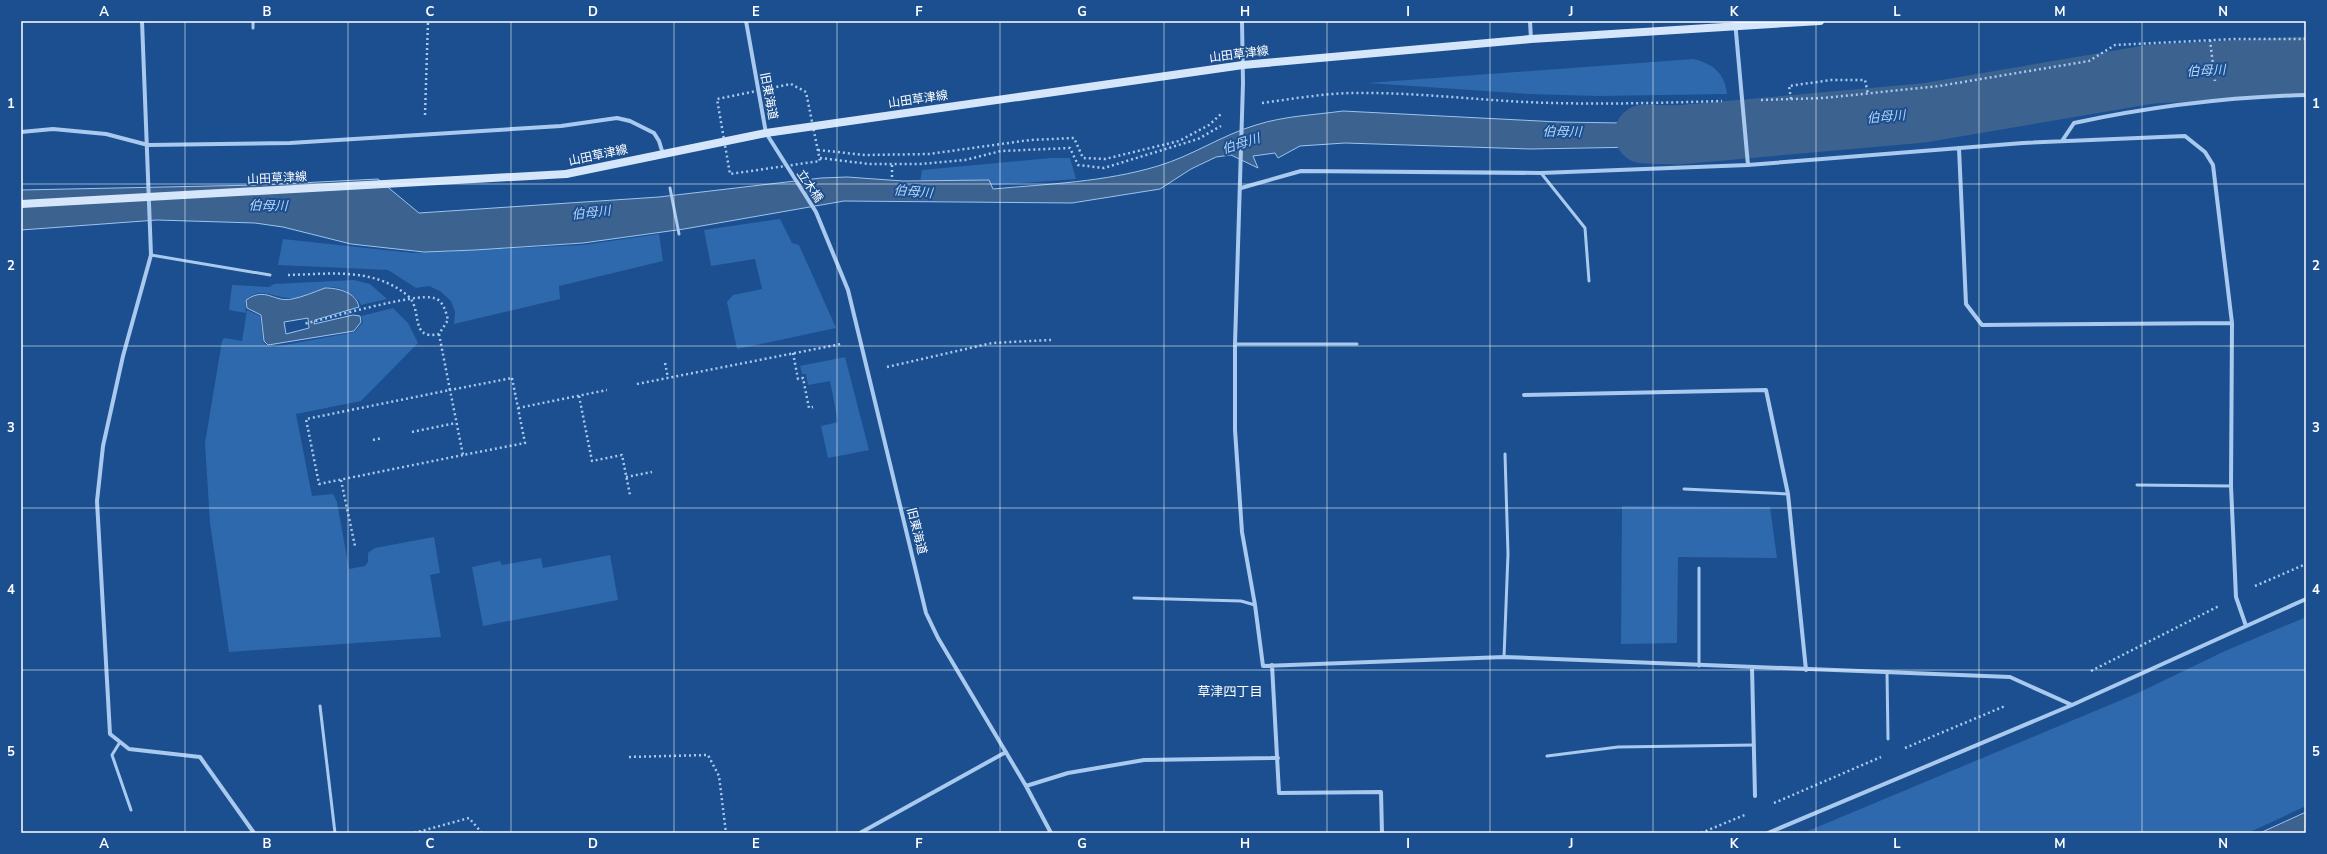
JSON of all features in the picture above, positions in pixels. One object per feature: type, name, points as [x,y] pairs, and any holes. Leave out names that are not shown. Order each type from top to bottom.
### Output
[{"type":"main road","name":"山田草津線","points":[[21,204],[566,174],[766,133],[1243,65],[1531,39],[1735,24],[1820,21]]},
{"type":"street","points":[[142,21],[148,145],[151,255],[123,356],[103,446],[97,501],[110,734],[129,749],[200,757],[254,833]]},
{"type":"street","name":"旧東海道","points":[[746,21],[766,133],[788,170]]},
{"type":"street","points":[[1242,21],[1242,174],[1236,344],[1235,430],[1242,532],[1255,605],[1263,666],[1504,657],[1699,666],[2010,677],[2072,705]]},
{"type":"street","points":[[1530,21],[1531,39]]},
{"type":"street","points":[[1735,24],[1748,165]]},
{"type":"street","points":[[2062,141],[2074,124],[2108,116],[2217,101],[2306,94]]},
{"type":"street","points":[[21,132],[53,129],[106,134],[148,145],[290,143],[425,136],[561,126],[617,118],[630,121],[654,133],[664,154]]},
{"type":"street","points":[[1241,188],[1301,171],[1541,173],[1748,165],[1832,160],[1959,148],[2062,141],[2185,136],[2205,152],[2213,165],[2232,322],[2231,486],[2236,597],[2246,626]]},
{"type":"street","points":[[1959,148],[1966,304],[1982,325],[2232,322]]},
{"type":"street","name":"立木橋","points":[[788,170],[816,212]]},
{"type":"street","name":"旧東海道","points":[[816,212],[848,290],[869,370],[926,613],[938,638],[1026,786],[1051,833]]},
{"type":"street","points":[[1524,395],[1766,390],[1788,494],[1806,670]]},
{"type":"street","points":[[1768,833],[2072,705],[2306,599]]},
{"type":"street","points":[[1272,665],[1279,793],[1381,792],[1382,833]]},
{"type":"street","points":[[1752,667],[1756,796]]},
{"type":"street","points":[[860,833],[1006,752]]},
{"type":"street","points":[[1026,786],[1068,773],[1144,760],[1278,758]]},
{"type":"lane","points":[[253,21],[254,28]]},
{"type":"lane","points":[[1541,173],[1584,228],[1589,281]]},
{"type":"lane","points":[[670,188],[679,234]]},
{"type":"lane","points":[[151,255],[270,275]]},
{"type":"lane","points":[[1236,344],[1357,344]]},
{"type":"lane","points":[[1504,657],[1508,554],[1505,454]]},
{"type":"lane","points":[[2137,485],[2231,486]]},
{"type":"lane","points":[[1684,489],[1788,494]]},
{"type":"lane","points":[[1699,568],[1699,666]]},
{"type":"lane","points":[[1134,598],[1241,601],[1255,605]]},
{"type":"lane","points":[[1887,672],[1888,739]]},
{"type":"lane","points":[[320,706],[336,833]]},
{"type":"lane","points":[[120,742],[112,755],[131,810]]},
{"type":"lane","points":[[1547,756],[1618,747],[1754,746]]},
{"type":"path","points":[[425,136],[428,21]]},
{"type":"path","points":[[820,158],[869,164],[892,164],[965,160],[1002,151],[1070,148],[1078,165],[1104,168],[1198,140],[1221,127],[1242,106],[1304,97],[1348,93],[1449,96],[1525,102],[1645,104],[1791,99],[1868,94],[1939,86],[2089,61],[2115,45],[2210,40],[2306,39]]},
{"type":"path","points":[[2210,40],[2217,101]]},
{"type":"path","points":[[1791,99],[1790,86],[1831,80],[1865,80],[1868,94]]},
{"type":"path","points":[[791,84],[806,92]]},
{"type":"path","points":[[818,150],[865,155],[929,154],[1030,140],[1074,138],[1083,158],[1105,159],[1179,141],[1209,125],[1243,96]]},
{"type":"path","points":[[892,164],[892,177]]},
{"type":"path","points":[[270,275],[360,274],[393,286],[411,299],[415,304],[417,320],[422,331],[431,336],[439,334],[448,320],[443,306],[433,297],[411,299],[304,324]]},
{"type":"path","points":[[439,334],[463,455]]},
{"type":"path","points":[[637,384],[861,340]]},
{"type":"path","points":[[869,370],[992,343],[1051,340]]},
{"type":"path","points":[[793,353],[798,379],[803,378],[809,408],[813,407]]},
{"type":"path","points":[[665,363],[668,378]]},
{"type":"path","points":[[512,378],[525,443],[319,484],[306,419],[450,390],[512,378]]},
{"type":"path","points":[[518,408],[607,390]]},
{"type":"path","points":[[579,396],[592,461],[622,455],[630,495]]},
{"type":"path","points":[[412,432],[456,423]]},
{"type":"path","points":[[373,440],[382,438]]},
{"type":"path","points":[[626,477],[652,472]]},
{"type":"path","points":[[341,480],[355,546]]},
{"type":"path","points":[[2091,671],[2236,597],[2262,582],[2306,564]]},
{"type":"path","points":[[1903,748],[2005,706]]},
{"type":"path","points":[[1771,804],[1889,754]]},
{"type":"path","points":[[629,757],[708,755],[719,776],[726,833]]},
{"type":"path","points":[[1701,833],[1749,813]]},
{"type":"path","points":[[414,833],[469,818],[482,833]]},
{"type":"shaded area","points":[[1693,59],[1706,63],[1716,70],[1724,80],[1727,94],[1598,96],[1528,94],[1367,83]]},
{"type":"shaded area","points":[[1051,158],[1070,158],[1076,179],[970,187],[920,183],[922,170]]},
{"type":"shaded area","points":[[780,219],[792,243],[799,245],[836,328],[737,349],[727,302],[733,295],[762,289],[755,259],[711,266],[704,230]]},
{"type":"shaded area","points":[[659,234],[663,261],[559,286],[560,299],[454,324],[455,312],[451,301],[440,291],[429,286],[416,288],[388,270],[278,265],[283,239],[413,253],[583,245]]},
{"type":"shaded area","points":[[354,280],[370,284],[387,299],[361,305],[352,295],[341,289],[333,287],[319,290],[297,298],[289,298],[266,293],[256,294],[245,300],[246,313],[229,310],[232,285],[269,287],[274,284]]},
{"type":"shaded area","points":[[393,308],[408,323],[418,343],[361,401],[296,414],[312,496],[333,494],[337,502],[349,569],[365,566],[368,562],[368,553],[375,548],[434,537],[440,573],[430,575],[441,637],[229,652],[210,523],[205,443],[222,341],[224,338],[242,341],[247,310],[260,316],[263,341],[267,346],[274,347],[355,332],[363,322],[361,316]]},
{"type":"shaded area","points":[[845,357],[869,450],[828,458],[821,426],[838,422],[830,381],[808,385],[806,374],[802,374],[800,366]]},
{"type":"shaded area","points":[[1622,506],[1770,507],[1777,558],[1678,557],[1677,643],[1621,644]]},
{"type":"shaded area","points":[[610,555],[618,600],[483,626],[472,567],[500,561],[502,565],[541,558],[543,568]]},
{"type":"shaded area","points":[[2306,617],[2306,806],[2248,833],[1803,833],[2138,693],[2225,651]]},
{"type":"water","points":[[1343,111],[1559,122],[1686,124],[1725,121],[1725,142],[1641,147],[1530,149],[1345,143],[1300,146],[1278,158],[1275,153],[1253,156],[1258,168],[1231,155],[1216,157],[1191,169],[1160,189],[1072,203],[844,201],[684,229],[583,243],[475,250],[424,252],[351,244],[283,227],[255,223],[157,220],[21,230],[21,190],[259,185],[378,179],[419,213],[659,197],[821,178],[847,177],[903,181],[989,180],[993,189],[1055,184],[1118,176],[1158,166],[1171,162],[1243,129],[1267,122]]},
{"type":"water","points":[[325,288],[341,290],[350,294],[357,302],[359,307],[315,320],[314,324],[353,315],[360,316],[361,322],[354,331],[268,345],[264,341],[261,315],[247,308],[246,300],[259,294],[286,300],[304,296]],"holes":[[[308,318],[309,328],[286,334],[284,322]]]},
{"type":"water","points":[[2306,812],[2306,833],[2260,833]]},
{"type":"waterway","name":"伯母川","points":[[1644,134],[1677,135],[1923,113],[2152,74],[2306,66]]},
{"type":"district","name":"草津四丁目","points":[[1230,692]]}]
